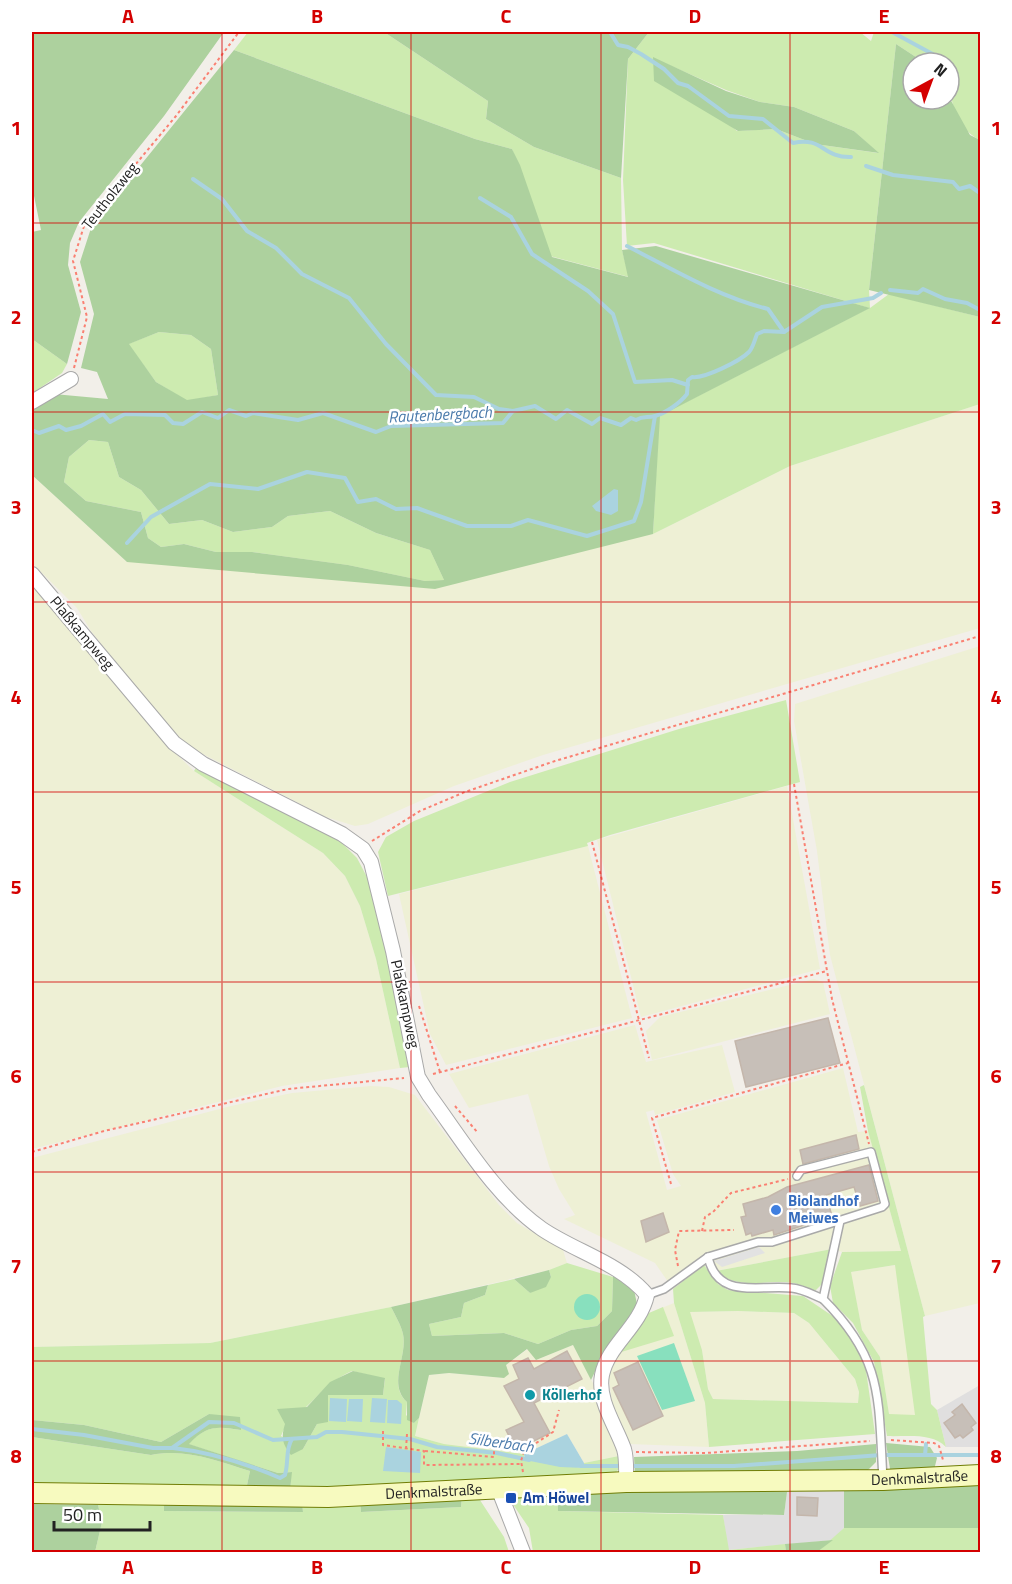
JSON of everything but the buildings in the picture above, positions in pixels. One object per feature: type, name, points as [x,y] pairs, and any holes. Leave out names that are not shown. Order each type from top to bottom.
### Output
[{"type":"main road","name":"Denkmalstraße","points":[[32,1493],[327,1497],[498,1488],[625,1466],[981,1475]]},
{"type":"street","points":[[32,402],[71,379]]},
{"type":"street","name":"Plaßkampweg","points":[[32,574],[179,747],[203,764],[342,834],[363,849],[371,862],[429,1095],[507,1199],[542,1228],[630,1278],[647,1295]]},
{"type":"street","points":[[625,1466],[601,1389],[602,1376],[606,1363],[637,1321],[647,1295]]},
{"type":"street","points":[[498,1488],[523,1552]]},
{"type":"lane","points":[[647,1295],[664,1289],[708,1257],[840,1221],[885,1204],[871,1152],[801,1170],[797,1176]]},
{"type":"lane","points":[[823,1299],[840,1221]]},
{"type":"lane","points":[[708,1257],[711,1270],[723,1281],[738,1288],[792,1288],[823,1299],[846,1322],[864,1348],[876,1392],[883,1471]]},
{"type":"path","name":"Teutholzweg","points":[[71,379],[87,317],[73,261],[84,226],[176,116],[238,32]]},
{"type":"path","points":[[363,849],[378,835],[420,811],[465,792],[555,761],[981,636]]},
{"type":"path","points":[[794,784],[826,971],[871,1152]]},
{"type":"path","points":[[592,842],[649,1058]]},
{"type":"path","points":[[32,1152],[104,1131],[288,1089],[424,1072],[433,1074],[826,971]]},
{"type":"path","points":[[417,1001],[440,1072]]},
{"type":"path","points":[[671,1184],[652,1118],[848,1063]]},
{"type":"path","points":[[433,1074],[437,1083]]},
{"type":"path","points":[[449,1098],[478,1133]]},
{"type":"path","points":[[702,1231],[705,1217],[731,1193],[797,1176]]},
{"type":"path","points":[[680,1277],[675,1250],[679,1231],[734,1230]]},
{"type":"path","points":[[522,1470],[521,1456],[524,1451],[553,1432],[559,1410]]},
{"type":"path","points":[[383,1431],[382,1445],[486,1456],[494,1455],[494,1451]]},
{"type":"path","points":[[406,1449],[407,1434]]},
{"type":"path","points":[[625,1466],[706,1453],[881,1440],[926,1442],[939,1446],[943,1461]]},
{"type":"path","points":[[424,1451],[424,1465],[478,1466],[486,1463],[521,1462]]},
{"type":"path","points":[[486,1456],[486,1463]]},
{"type":"shaded area","points":[[759,1247],[765,1253],[722,1267],[714,1261]]},
{"type":"shaded area","points":[[980,1385],[980,1447],[946,1447],[937,1410]]},
{"type":"shaded area","points":[[844,1490],[844,1528],[833,1540],[728,1550],[723,1515],[784,1515],[787,1492]]},
{"type":"green space","points":[[32,32],[224,32],[164,116],[79,222],[70,243],[68,265],[81,312],[67,364],[32,339],[32,232],[41,230],[32,186]]},
{"type":"green space","points":[[248,32],[384,32],[488,101],[486,119],[534,147],[621,178],[622,250],[629,277],[550,256],[512,149],[475,139],[234,50]]},
{"type":"green space","points":[[384,32],[649,32],[628,59],[621,178],[534,147],[486,119],[488,101]]},
{"type":"green space","points":[[649,32],[860,32],[871,41],[874,32],[980,32],[980,140],[963,126],[955,111],[961,111],[961,51],[907,51],[896,44],[869,290],[870,308],[889,294],[980,317],[980,404],[790,466],[653,534],[659,416],[869,308],[654,243],[627,246],[623,180],[628,59]],"holes":[[[653,58],[726,90],[760,102],[794,107],[854,131],[878,153],[815,144],[776,129],[737,131]]]},
{"type":"green space","points":[[896,44],[907,51],[901,51],[901,111],[957,111],[970,135],[980,140],[980,317],[869,290]]},
{"type":"green space","points":[[234,50],[475,139],[512,149],[520,165],[552,257],[628,277],[622,250],[656,246],[870,308],[660,416],[653,534],[435,589],[127,562],[32,475],[32,392],[108,399],[97,372],[81,368],[94,314],[80,262],[92,225]],"holes":[[[159,332],[191,335],[211,349],[218,395],[187,400],[156,382],[129,344]],[[89,440],[108,442],[119,477],[141,490],[169,524],[202,520],[233,532],[272,527],[288,516],[330,511],[376,533],[430,550],[444,580],[425,581],[348,565],[252,552],[216,552],[184,544],[161,547],[148,538],[141,512],[86,501],[64,482],[69,457]]]},
{"type":"green space","points":[[653,57],[726,91],[760,102],[794,107],[854,131],[879,153],[815,144],[776,129],[738,131],[654,81]]},
{"type":"green space","points":[[159,332],[191,335],[211,349],[218,395],[187,401],[156,382],[128,344]]},
{"type":"green space","points":[[32,339],[67,364],[62,373],[34,392]]},
{"type":"green space","points":[[980,404],[980,628],[543,755],[454,786],[368,824],[355,826],[326,817],[191,748],[163,722],[91,631],[77,608],[32,563],[32,475],[127,562],[653,534],[790,466]]},
{"type":"green space","points":[[89,440],[108,442],[119,477],[141,490],[169,524],[202,520],[233,532],[272,527],[288,516],[330,511],[376,533],[430,550],[444,580],[425,581],[348,565],[252,552],[216,552],[184,544],[161,547],[148,538],[141,512],[86,501],[64,482],[69,457]]},
{"type":"green space","points":[[32,583],[165,743],[194,771],[323,853],[345,876],[360,906],[376,959],[400,1068],[282,1086],[32,1149]]},
{"type":"green space","points":[[980,646],[980,1303],[925,1316],[830,955],[817,851],[794,721],[795,704]]},
{"type":"green space","points":[[786,700],[800,782],[610,835],[587,843],[588,846],[388,896],[378,852],[386,837],[414,821],[510,782],[679,729]]},
{"type":"green space","points":[[197,766],[341,842],[357,858],[368,879],[387,952],[410,1067],[400,1068],[376,959],[360,906],[345,876],[323,853],[194,771]]},
{"type":"green space","points":[[787,786],[820,969],[641,1017],[597,840]]},
{"type":"green space","points":[[588,846],[632,1018],[446,1065],[430,1034],[399,894]]},
{"type":"green space","points":[[814,979],[823,982],[830,1014],[652,1060],[646,1031],[660,1017]]},
{"type":"green space","points":[[635,1025],[646,1062],[722,1045],[735,1092],[655,1115],[654,1110],[646,1112],[667,1190],[681,1186],[673,1174],[657,1120],[843,1068],[858,1132],[868,1131],[901,1251],[842,1252],[832,1249],[716,1271],[704,1266],[673,1289],[655,1263],[564,1219],[575,1215],[559,1189],[549,1166],[528,1094],[469,1108],[449,1074]]},
{"type":"green space","points":[[864,1085],[925,1316],[923,1317],[931,1404],[937,1410],[946,1447],[926,1437],[887,1436],[874,1362],[853,1323],[833,1303],[830,1286],[842,1252],[901,1251],[868,1131],[860,1087]],"holes":[[[895,1265],[915,1415],[889,1414],[880,1357],[862,1330],[851,1272]]]},
{"type":"green space","points":[[371,1086],[389,1087],[415,1095],[499,1205],[517,1223],[563,1250],[567,1263],[549,1270],[391,1307],[210,1343],[32,1347],[32,1158],[231,1106],[292,1093]]},
{"type":"green space","points":[[832,1249],[822,1284],[815,1291],[793,1283],[742,1283],[724,1277],[716,1271]]},
{"type":"green space","points":[[567,1263],[613,1277],[612,1311],[597,1326],[571,1330],[538,1344],[504,1333],[432,1336],[429,1324],[461,1317],[464,1303],[485,1295],[488,1285],[514,1279],[530,1293],[551,1277],[549,1270]]},
{"type":"green space","points":[[704,1265],[718,1284],[728,1290],[803,1296],[837,1319],[855,1342],[865,1363],[875,1434],[709,1447],[705,1403],[674,1303],[673,1289]],"holes":[[[690,1312],[794,1313],[809,1323],[855,1379],[859,1392],[858,1403],[713,1399],[708,1389],[702,1350]]]},
{"type":"green space","points":[[896,1265],[916,1415],[889,1415],[880,1357],[862,1330],[850,1272]]},
{"type":"green space","points":[[549,1270],[551,1277],[546,1287],[530,1293],[514,1279]]},
{"type":"green space","points":[[615,1274],[634,1290],[637,1304],[635,1314],[604,1353],[591,1380],[573,1345],[536,1360],[527,1349],[506,1365],[509,1374],[504,1378],[449,1373],[429,1375],[419,1418],[414,1423],[407,1420],[407,1402],[401,1395],[398,1378],[403,1351],[403,1334],[391,1307],[488,1285],[485,1295],[464,1303],[461,1317],[429,1324],[432,1336],[504,1333],[538,1344],[571,1330],[597,1326],[612,1311]]},
{"type":"green space","points":[[587,1294],[596,1298],[600,1307],[596,1316],[587,1320],[578,1316],[574,1307],[578,1298]]},
{"type":"green space","points":[[674,1303],[705,1403],[709,1447],[629,1444],[612,1404],[609,1377],[612,1358],[649,1313]]},
{"type":"green space","points":[[391,1307],[403,1334],[403,1352],[398,1379],[401,1395],[407,1402],[406,1415],[414,1423],[419,1418],[415,1436],[444,1444],[524,1454],[525,1460],[584,1468],[584,1463],[619,1456],[619,1469],[615,1473],[290,1490],[291,1472],[278,1473],[188,1444],[201,1433],[212,1428],[241,1430],[209,1414],[161,1442],[84,1425],[32,1420],[32,1347],[210,1343]],"holes":[[[352,1371],[385,1379],[383,1395],[327,1395],[317,1424],[303,1449],[281,1436],[285,1427],[326,1388]]]},
{"type":"green space","points":[[663,1307],[674,1336],[618,1353],[649,1313]]},
{"type":"green space","points":[[689,1312],[794,1313],[809,1323],[855,1379],[859,1392],[858,1403],[713,1399],[708,1389],[702,1350]]},
{"type":"green space","points":[[674,1343],[695,1401],[662,1410],[637,1356]]},
{"type":"green space","points":[[573,1345],[596,1389],[619,1456],[584,1463],[567,1434],[524,1454],[444,1444],[415,1436],[429,1375],[449,1373],[504,1378],[506,1365],[528,1349],[536,1360]]},
{"type":"green space","points":[[353,1371],[385,1378],[383,1395],[328,1395],[328,1422],[317,1424],[303,1449],[291,1455],[284,1444],[285,1424],[277,1409],[307,1407],[330,1382]]},
{"type":"green space","points":[[209,1414],[240,1417],[241,1430],[213,1428],[201,1433],[189,1444],[278,1473],[292,1472],[290,1490],[246,1490],[250,1471],[189,1454],[151,1455],[32,1437],[32,1420],[84,1425],[161,1442]]},
{"type":"green space","points":[[32,1437],[151,1455],[189,1454],[250,1471],[246,1490],[32,1484]]},
{"type":"green space","points":[[886,1443],[930,1447],[937,1458],[934,1470],[890,1469]]},
{"type":"green space","points":[[876,1444],[876,1462],[868,1470],[635,1476],[634,1457],[797,1451]]},
{"type":"green space","points":[[980,1484],[980,1528],[844,1528],[844,1490]]},
{"type":"green space","points":[[684,1490],[787,1492],[784,1515],[558,1511],[557,1493]]},
{"type":"green space","points":[[557,1493],[558,1511],[723,1515],[729,1550],[785,1544],[786,1552],[533,1552],[529,1528],[512,1503],[520,1497]]},
{"type":"green space","points":[[462,1496],[478,1497],[504,1537],[509,1552],[95,1552],[102,1522],[98,1505],[164,1505],[164,1511],[303,1512],[302,1502],[360,1502],[361,1512],[461,1507]]},
{"type":"green space","points":[[462,1496],[461,1507],[361,1512],[360,1502]]},
{"type":"green space","points":[[302,1502],[303,1512],[164,1511],[164,1505]]},
{"type":"green space","points":[[32,1504],[98,1505],[102,1522],[95,1552],[32,1552]]},
{"type":"green space","points":[[844,1528],[980,1528],[980,1552],[817,1552]]},
{"type":"green space","points":[[833,1540],[817,1552],[786,1552],[785,1544]]},
{"type":"water","points":[[614,489],[618,490],[618,511],[611,515],[596,511],[592,506]]},
{"type":"water","points":[[330,1398],[347,1399],[346,1422],[329,1421]]},
{"type":"water","points":[[372,1398],[387,1399],[385,1423],[370,1422]]},
{"type":"water","points":[[349,1399],[363,1399],[362,1422],[347,1421]]},
{"type":"water","points":[[388,1400],[397,1400],[402,1404],[401,1424],[387,1423]]},
{"type":"water","points":[[567,1434],[584,1463],[584,1468],[560,1467],[525,1460],[524,1454]]},
{"type":"water","points":[[386,1447],[421,1452],[420,1473],[383,1471]]},
{"type":"waterway","points":[[610,32],[618,45],[641,54],[664,69],[678,83],[688,86],[729,116],[763,119],[793,143],[811,142],[834,154],[851,157]]},
{"type":"waterway","points":[[892,32],[927,51]]},
{"type":"waterway","points":[[866,166],[893,175],[953,182],[959,189],[970,186],[980,193]]},
{"type":"waterway","points":[[193,179],[222,199],[247,231],[276,248],[302,274],[349,298],[386,344],[436,395],[474,397],[499,409],[513,411]]},
{"type":"waterway","points":[[480,198],[511,217],[532,254],[588,291],[613,314],[635,382],[672,380],[688,385]]},
{"type":"waterway","points":[[627,246],[714,290],[768,309],[784,332]]},
{"type":"waterway","name":"Rautenbergbach","points":[[890,290],[918,293],[923,289],[945,299],[967,303],[980,310]]},
{"type":"waterway","name":"Rautenbergbach","points":[[32,430],[39,433],[59,426],[66,430],[81,426],[103,414],[110,422],[125,414],[165,415],[173,423],[183,424],[202,412],[218,418],[229,410],[246,416],[253,413],[298,420],[323,413],[376,432],[391,426],[503,423],[513,411],[535,406],[556,419],[567,410],[592,424],[600,418],[621,425],[631,418],[636,420],[664,413],[687,394],[688,380],[722,369],[744,356],[752,348],[757,334],[764,331],[784,332],[822,307],[873,298],[881,293]]},
{"type":"waterway","points":[[127,543],[151,517],[210,484],[258,489],[307,472],[345,478],[358,502],[376,499],[396,509],[417,508],[467,526],[511,526],[528,520],[587,536],[634,521],[641,502],[655,416]]},
{"type":"waterway","name":"Silberbach","points":[[32,1429],[84,1435],[153,1448],[172,1448],[209,1422],[234,1423],[273,1440],[317,1437],[326,1432],[342,1432],[410,1439],[437,1447],[497,1453],[529,1460]]},
{"type":"waterway","points":[[173,1448],[227,1459],[280,1478],[285,1475],[292,1439]]},
{"type":"waterway","points":[[925,1455],[926,1444]]},
{"type":"waterway","name":"Silberbach","points":[[581,1466],[734,1466],[881,1455],[980,1455]]},
{"type":"place","name":"Biolandhof Meiwes","points":[[776,1210]]},
{"type":"place","name":"Köllerhof","points":[[530,1395]]},
{"type":"place","name":"Am Höwel","points":[[511,1498]]}]
